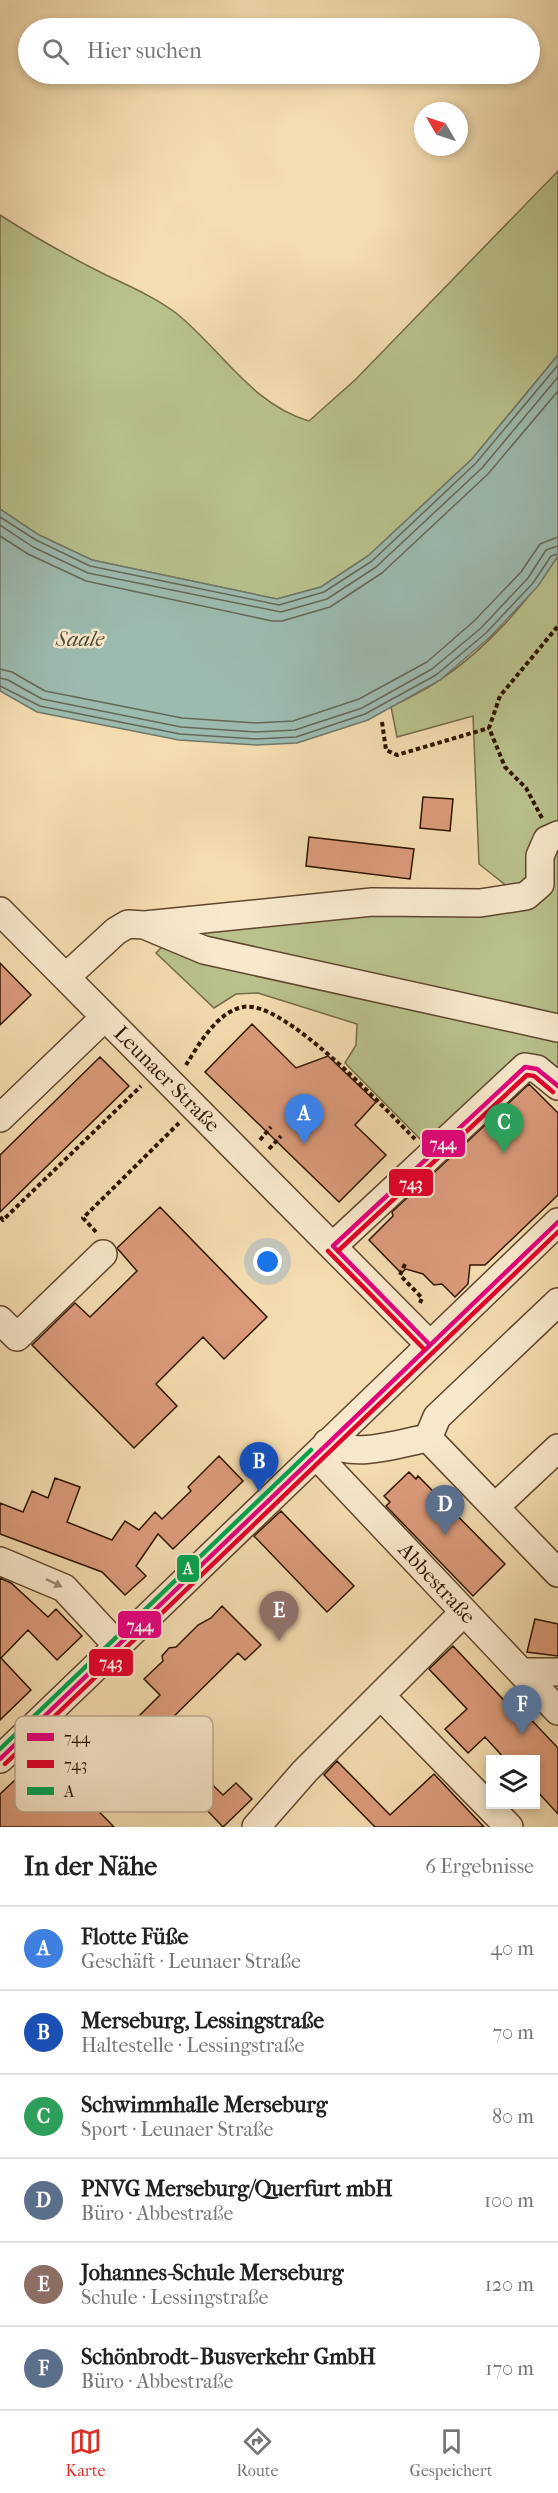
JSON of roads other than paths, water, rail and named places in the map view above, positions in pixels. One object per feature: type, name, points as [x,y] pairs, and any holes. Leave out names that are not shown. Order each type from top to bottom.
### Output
[{"type":"street","points":[[66,977],[116,931],[128,924],[144,925],[372,902],[480,903],[526,896],[540,884],[540,856],[552,837]]},
{"type":"street","name":"Leunaer Straße","points":[[0,911],[105,1017],[160,1081],[333,1246],[429,1344]]},
{"type":"street","points":[[144,925],[204,950],[558,1028]]},
{"type":"street","points":[[0,1118],[105,1017]]},
{"type":"street","points":[[333,1246],[525,1067],[537,1070],[558,1086]]},
{"type":"street","points":[[44,1716],[558,1222]]},
{"type":"street","points":[[0,1320],[17,1337],[103,1254]]},
{"type":"street","points":[[428,1438],[436,1417],[558,1302]]},
{"type":"street","points":[[322,1449],[368,1449],[428,1438]]},
{"type":"street","points":[[428,1438],[558,1572]]},
{"type":"street","points":[[495,1507],[558,1448]]},
{"type":"street","name":"Abbestraße","points":[[322,1449],[464,1612],[558,1711]]},
{"type":"street","points":[[0,1561],[63,1588],[117,1645]]},
{"type":"street","points":[[256,1827],[305,1771],[464,1612]]},
{"type":"street","points":[[521,1672],[558,1672]]},
{"type":"street","points":[[381,1696],[509,1827]]},
{"type":"street","points":[[0,1759],[15,1744]]},
{"type":"water","name":"Saale","points":[[558,355],[558,556],[538,586],[490,637],[440,680],[368,720],[297,743],[256,745],[179,740],[37,712],[0,691],[0,509],[39,535],[92,560],[277,599],[321,587],[368,556],[472,459]]},
{"type":"place","name":"Flotte Füße","points":[[304,1144]]},
{"type":"place","name":"Schwimmhalle Merseburg","points":[[504,1153]]},
{"type":"place","name":"Merseburg, Lessingstraße","points":[[259,1492]]},
{"type":"place","name":"PNVG Merseburg/Querfurt mbH","points":[[445,1535]]},
{"type":"place","name":"Johannes-Schule Merseburg","points":[[279,1641]]},
{"type":"place","name":"Schönbrodt- Busverkehr GmbH","points":[[522,1735]]}]
